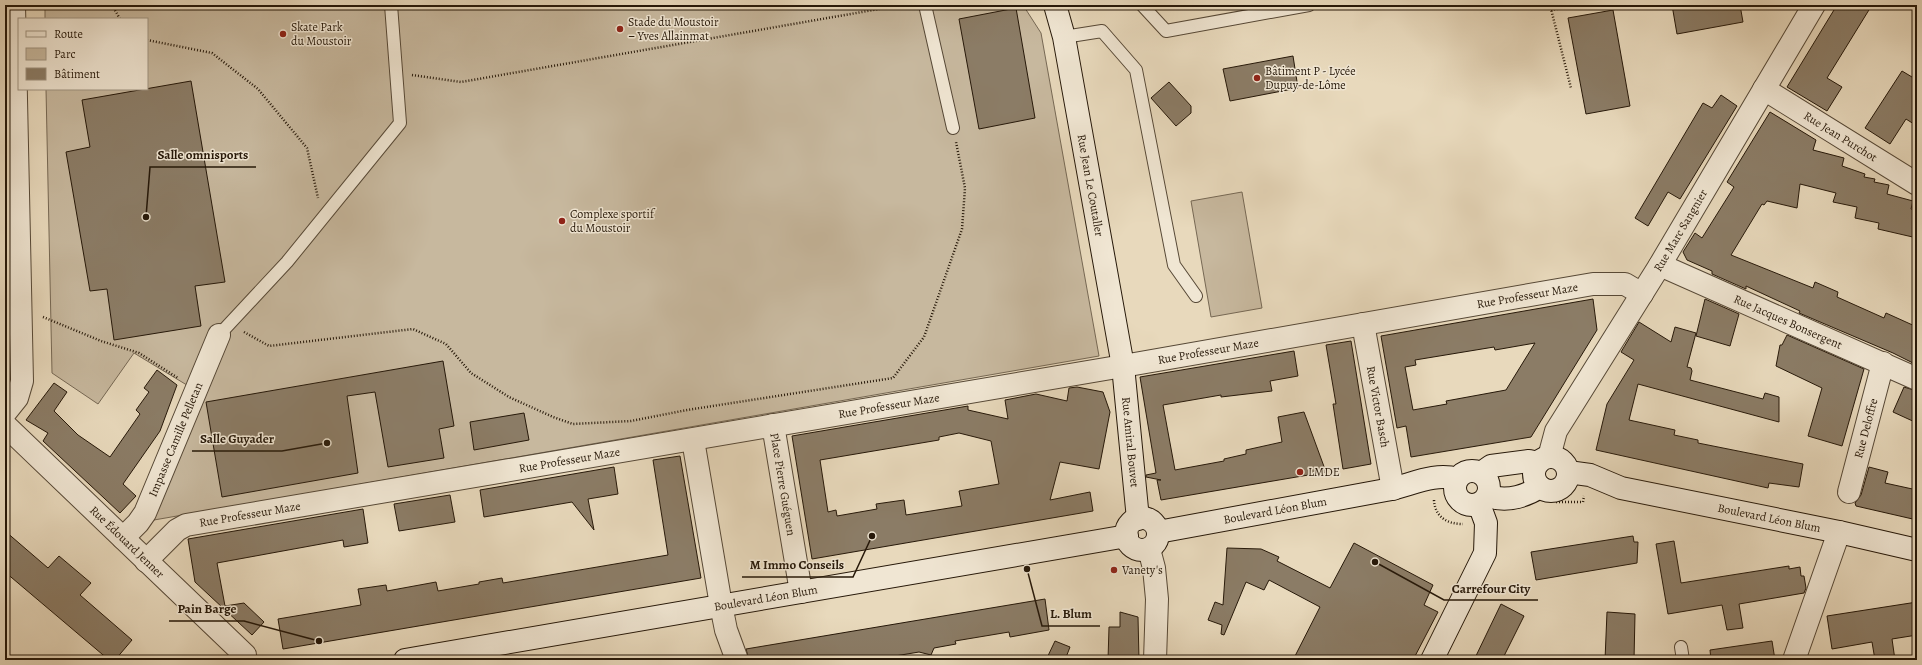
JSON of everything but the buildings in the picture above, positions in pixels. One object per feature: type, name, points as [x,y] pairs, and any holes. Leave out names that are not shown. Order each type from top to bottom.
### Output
[{"type":"street","points":[[5,413],[17,398],[22,381],[14,5]]},
{"type":"street","name":"Rue Jean Le Coutaller","points":[[1055,5],[1064,37],[1123,366]]},
{"type":"street","name":"Rue Marc Sangnier","points":[[1544,460],[1556,431],[1660,265],[1814,5]]},
{"type":"street","name":"Rue Jean Purchot","points":[[1764,89],[1917,184]]},
{"type":"street","name":"Rue Jacques Bonsergent","points":[[1660,265],[1917,378]]},
{"type":"street","name":"Rue Professeur Maze","points":[[146,561],[177,530],[186,525],[692,440],[1593,284],[1625,284],[1642,294]]},
{"type":"street","name":"Rue Victor Basch","points":[[1363,324],[1392,489]]},
{"type":"street","name":"Impasse Camille Pelletan","points":[[123,538],[143,518],[196,391],[224,329]]},
{"type":"street","name":"Rue Deloffre","points":[[1849,492],[1883,363]]},
{"type":"street","name":"Rue Amiral Bouvet","points":[[1123,366],[1132,528]]},
{"type":"street","name":"Rue Édouard Jenner","points":[[5,425],[245,655],[245,660]]},
{"type":"street","name":"Place Pierre Guéguen","points":[[773,425],[802,592]]},
{"type":"street","points":[[692,440],[726,630],[737,660]]},
{"type":"street","name":"Boulevard Léon Blum","points":[[1153,540],[1446,476],[1456,486],[1462,502],[1473,506],[1483,500],[1499,500],[1529,494],[1540,487],[1551,491],[1565,479],[1566,467],[1560,459],[1528,461],[1492,466],[1481,473],[1470,470],[1465,472],[1456,486]]},
{"type":"street","points":[[1540,487],[1536,483],[1534,473],[1544,460]]},
{"type":"street","points":[[1432,660],[1485,553],[1486,523],[1483,500],[1490,486],[1485,476],[1481,473]]},
{"type":"street","name":"Boulevard Léon Blum","points":[[1565,479],[1586,489],[1621,488],[1839,532],[1917,550]]},
{"type":"street","points":[[1132,528],[1143,518],[1153,522],[1154,568],[1157,599],[1155,660]]},
{"type":"street","name":"Boulevard Léon Blum","points":[[405,660],[802,592],[1132,528]]},
{"type":"street","points":[[1794,660],[1839,532]]},
{"type":"lane","points":[[224,329],[287,262],[400,123],[391,5]]},
{"type":"lane","points":[[925,5],[953,128]]},
{"type":"lane","points":[[1142,5],[1166,31],[1309,5]]},
{"type":"lane","points":[[1064,37],[1102,31],[1136,70],[1174,265],[1196,296]]},
{"type":"lane","points":[[1681,647],[1683,660]]},
{"type":"path","points":[[112,5],[119,18]]},
{"type":"path","points":[[395,72],[461,82],[902,5]]},
{"type":"path","points":[[1550,5],[1571,88]]},
{"type":"path","points":[[1551,10],[1582,5]]},
{"type":"path","points":[[148,40],[212,53],[258,89],[307,148],[323,218]]},
{"type":"path","points":[[224,329],[269,346],[413,329],[446,344],[470,373],[509,397],[573,424],[631,421],[687,410],[893,378],[924,337],[962,228],[965,188],[953,128]]},
{"type":"path","points":[[20,308],[101,341],[139,353],[196,391]]},
{"type":"green space","name":"Complexe sportif du Moustoir","points":[[45,5],[1023,5],[1041,33],[1099,356],[154,520],[200,393],[134,353],[98,404],[52,373],[46,90],[148,90],[148,18],[45,18]]},
{"type":"green space","points":[[1242,192],[1262,308],[1211,317],[1191,201]]},
{"type":"place","name":"Stade du Moustoir – Yves Allainmat","points":[[620,29]]},
{"type":"place","name":"Skate Park du Moustoir","points":[[283,34]]},
{"type":"place","name":"Bâtiment P - Lycée Dupuy-de-Lôme","points":[[1257,78]]},
{"type":"place","name":"Salle omnisports","points":[[146,217]]},
{"type":"place","name":"Complexe sportif du Moustoir","points":[[562,221]]},
{"type":"place","name":"Salle Guyader","points":[[327,443]]},
{"type":"place","name":"LMDE","points":[[1300,472]]},
{"type":"place","name":"M Immo Conseils","points":[[872,536]]},
{"type":"place","name":"Carrefour City","points":[[1375,562]]},
{"type":"place","name":"L. Blum","points":[[1027,569]]},
{"type":"place","name":"Vanety's","points":[[1114,570]]},
{"type":"place","name":"Pain Barge","points":[[319,641]]}]
